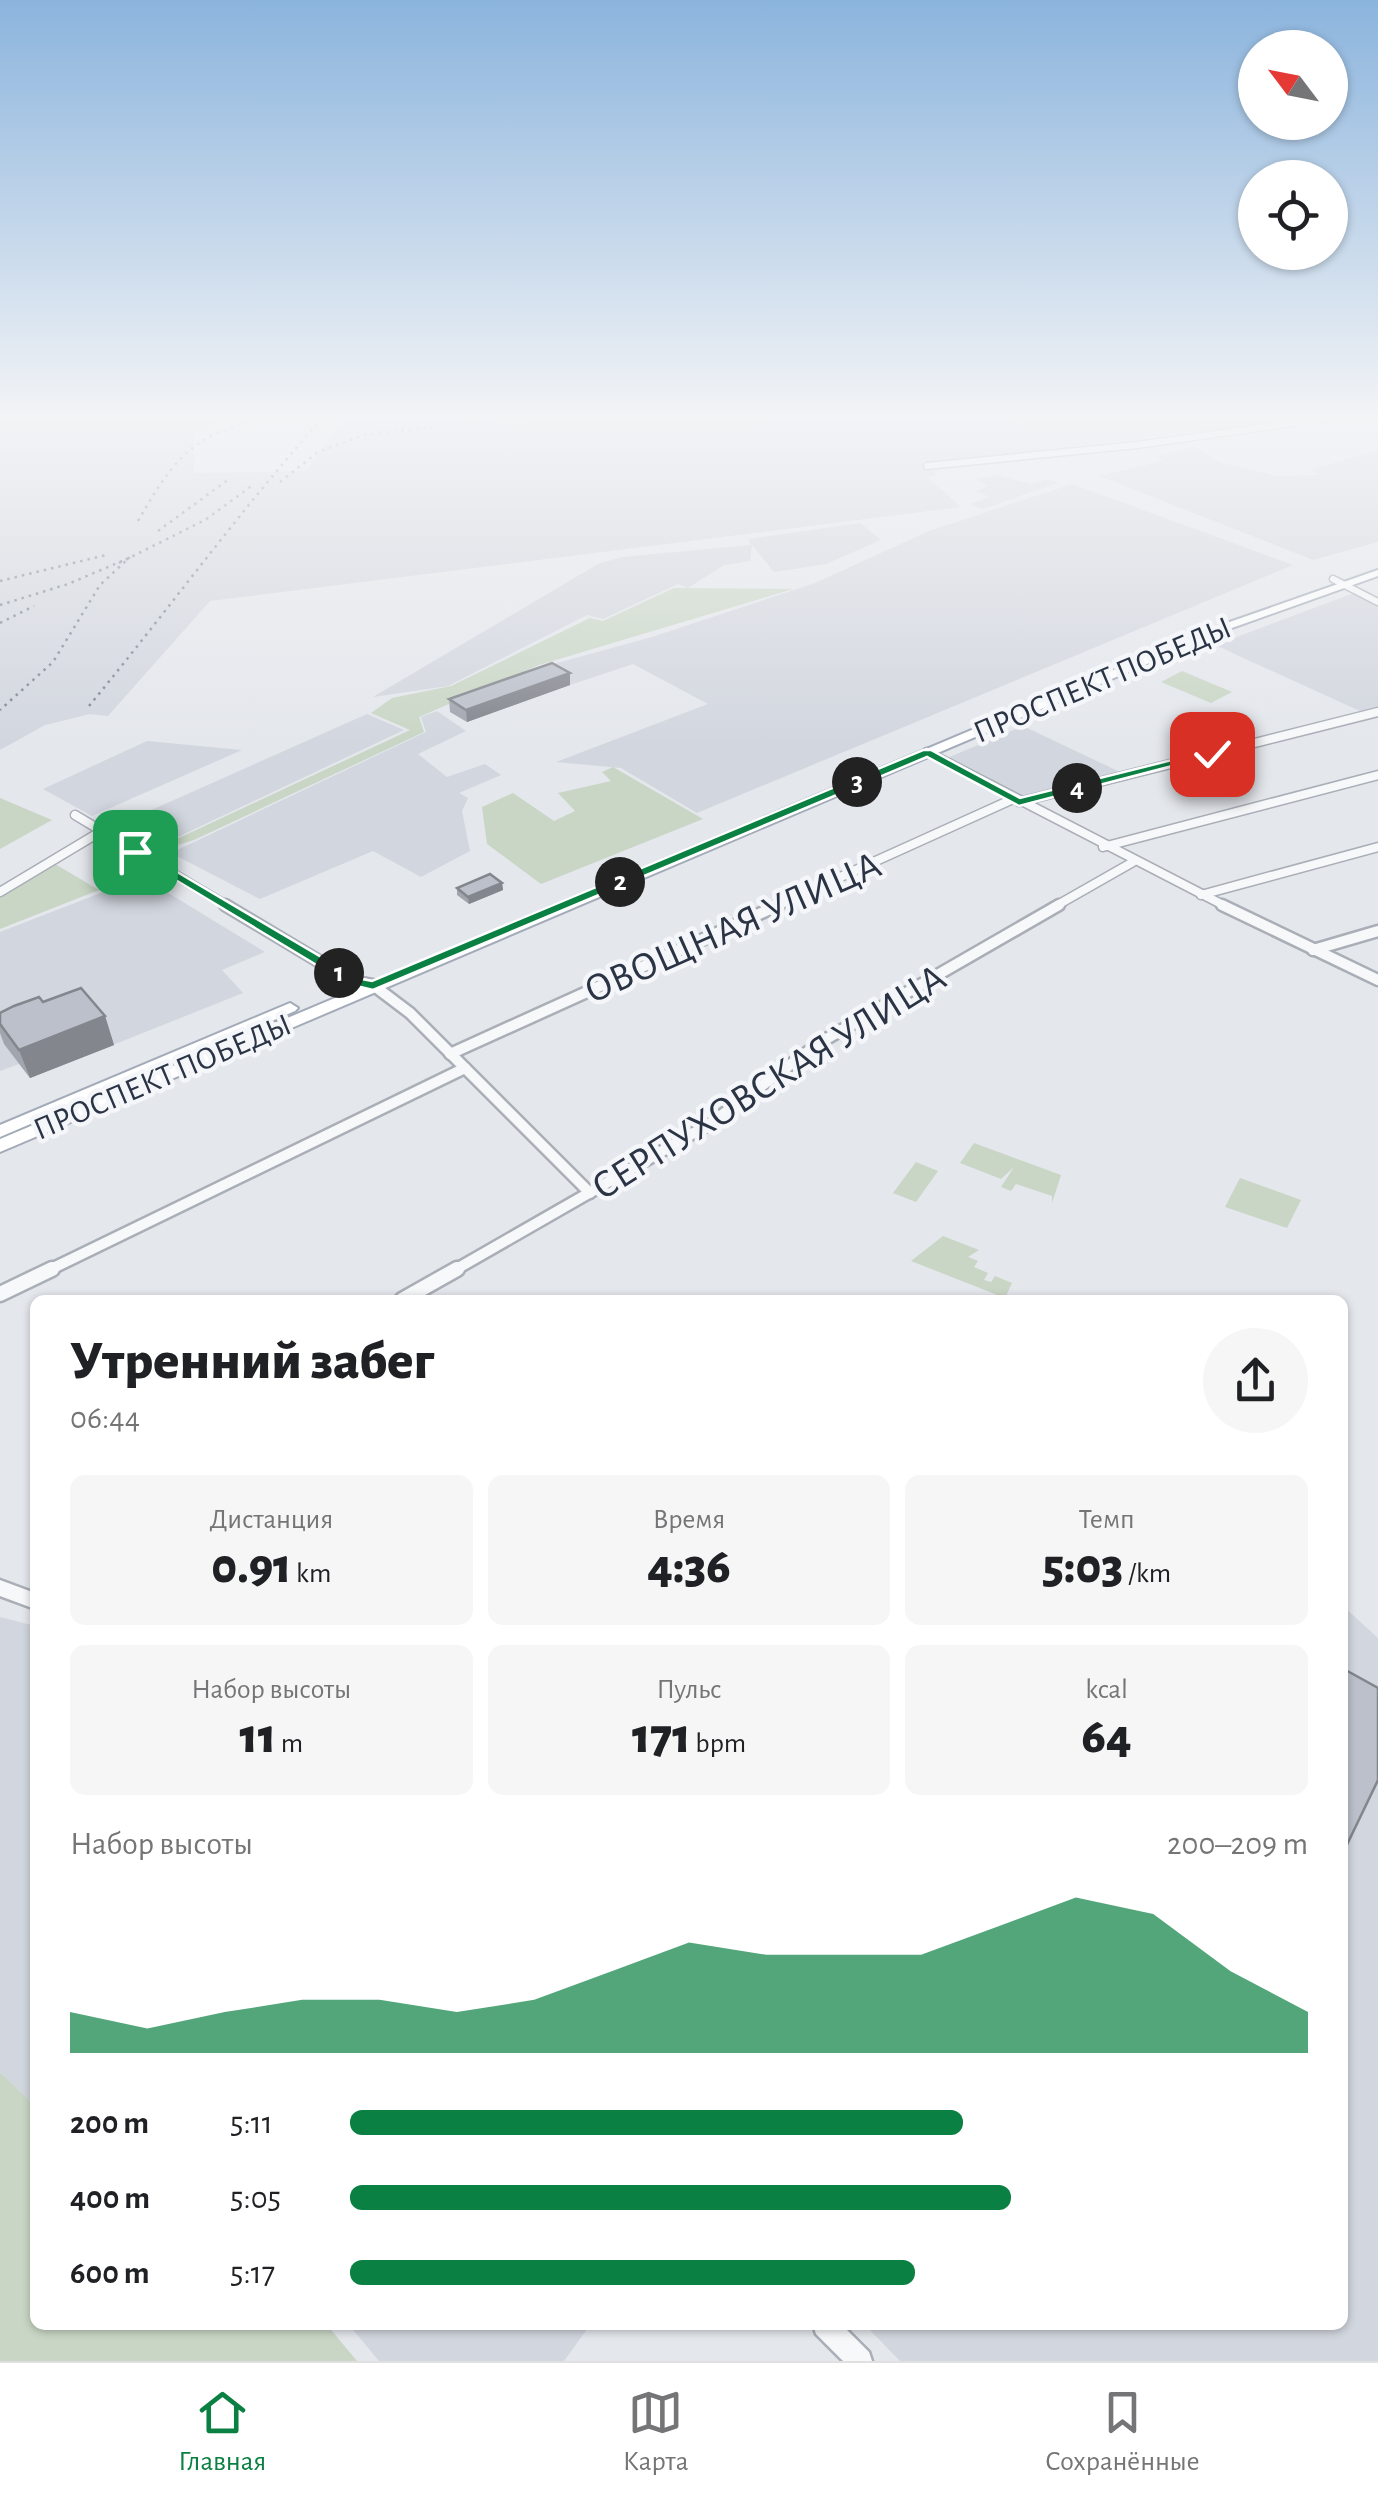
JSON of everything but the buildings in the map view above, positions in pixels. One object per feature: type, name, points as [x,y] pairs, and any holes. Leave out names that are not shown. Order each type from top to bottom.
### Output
[{"type":"main road","name":"ПРОСПЕКТ ПОБЕДЫ","points":[[0,1131],[1214,622],[1378,569]]},
{"type":"main road","name":"ПРОСПЕКТ ПОБЕДЫ","points":[[0,1146],[1338,581]]},
{"type":"street","points":[[1338,581],[1378,602]]},
{"type":"street","name":"ОВОЩНАЯ УЛИЦА","points":[[450,1054],[1016,801],[1378,712]]},
{"type":"street","points":[[927,752],[1103,847],[1378,980]]},
{"type":"street","points":[[1103,847],[1378,775]]},
{"type":"street","points":[[74,815],[352,982],[373,986],[465,1068],[590,1193]]},
{"type":"street","points":[[0,892],[100,832]]},
{"type":"street","points":[[1201,896],[1378,847]]},
{"type":"street","name":"СЕРПУХОВСКАЯ УЛИЦА","points":[[411,1295],[711,1123],[821,1042],[1133,862]]},
{"type":"street","points":[[1313,950],[1378,931]]},
{"type":"street","points":[[0,1294],[465,1068]]},
{"type":"street","points":[[0,1588],[30,1598]]},
{"type":"street","points":[[830,2330],[860,2361]]},
{"type":"shaded area","points":[[0,523],[832,523],[210,601],[108,716],[90,714],[45,725],[0,750]]},
{"type":"shaded area","points":[[860,523],[881,540],[826,564],[774,572],[752,545],[750,561],[724,565],[688,588],[678,584],[603,619],[587,615],[448,686],[373,697],[598,564],[622,557],[751,545],[748,539]]},
{"type":"shaded area","points":[[953,523],[1179,523],[1293,565],[697,813],[621,768],[556,762],[708,704],[633,664],[570,685],[539,668],[652,637],[815,583]]},
{"type":"shaded area","points":[[1220,523],[1378,523],[1378,542],[1313,560]]},
{"type":"shaded area","points":[[1354,593],[1378,606],[1378,707],[1360,711],[1215,645]]},
{"type":"shaded area","points":[[437,711],[466,731],[418,754],[447,777],[485,764],[501,775],[459,793],[468,798],[462,811],[470,851],[421,877],[373,851],[260,899],[171,853],[426,732],[421,717]]},
{"type":"shaded area","points":[[367,714],[404,730],[161,845],[150,839],[156,835],[129,820]]},
{"type":"shaded area","points":[[1023,726],[1120,772],[1022,798],[945,759]]},
{"type":"shaded area","points":[[147,741],[242,750],[92,816],[43,789]]},
{"type":"shaded area","points":[[142,877],[265,952],[222,970],[243,993],[30,1078],[19,1064],[0,1071],[0,932]]},
{"type":"shaded area","points":[[1348,1611],[1378,1638],[1378,2361],[900,2361],[870,2330],[1348,2330]]},
{"type":"shaded area","points":[[0,1617],[30,1625],[30,2101],[0,2072]]},
{"type":"shaded area","points":[[353,2330],[586,2330],[564,2361],[379,2361]]},
{"type":"green space","points":[[674,588],[793,589],[539,665],[419,717],[424,732],[194,840],[168,848],[164,845],[410,730],[371,713],[392,698],[451,686],[590,618],[603,621]]},
{"type":"green space","points":[[1182,671],[1232,692],[1211,703],[1161,682]]},
{"type":"green space","points":[[613,767],[703,819],[541,884],[487,844],[482,807],[513,793],[554,821],[575,811],[558,793],[611,781],[602,772]]},
{"type":"green space","points":[[0,798],[52,820],[0,849]]},
{"type":"green space","points":[[55,864],[99,890],[0,929],[0,897]]},
{"type":"green space","points":[[974,1143],[1061,1175],[1052,1203],[1052,1196],[1016,1184],[1011,1191],[1001,1187],[1014,1167],[1001,1179],[960,1163]]},
{"type":"green space","points":[[916,1162],[938,1171],[916,1202],[893,1193]]},
{"type":"green space","points":[[1240,1178],[1301,1200],[1287,1228],[1225,1207]]},
{"type":"green space","points":[[943,1236],[979,1250],[968,1257],[978,1261],[974,1267],[988,1273],[984,1280],[991,1282],[995,1276],[1012,1283],[1006,1295],[997,1295],[911,1261]]},
{"type":"green space","points":[[0,2072],[30,2101],[30,2330],[331,2330],[357,2361],[0,2361]]},
{"type":"railway","points":[[158,531],[169,523]]},
{"type":"railway","points":[[129,558],[199,523]]},
{"type":"railway","points":[[89,706],[235,523]]},
{"type":"railway","points":[[0,581],[106,555]]},
{"type":"railway","points":[[0,605],[68,584],[129,558]]},
{"type":"railway","points":[[0,710],[53,662],[100,585],[129,558]]},
{"type":"railway","points":[[119,563],[129,558]]},
{"type":"railway","points":[[0,623],[34,606]]},
{"type":"route","points":[[135,852],[352,982],[373,986],[927,752],[1019,802],[1212,754]]}]
